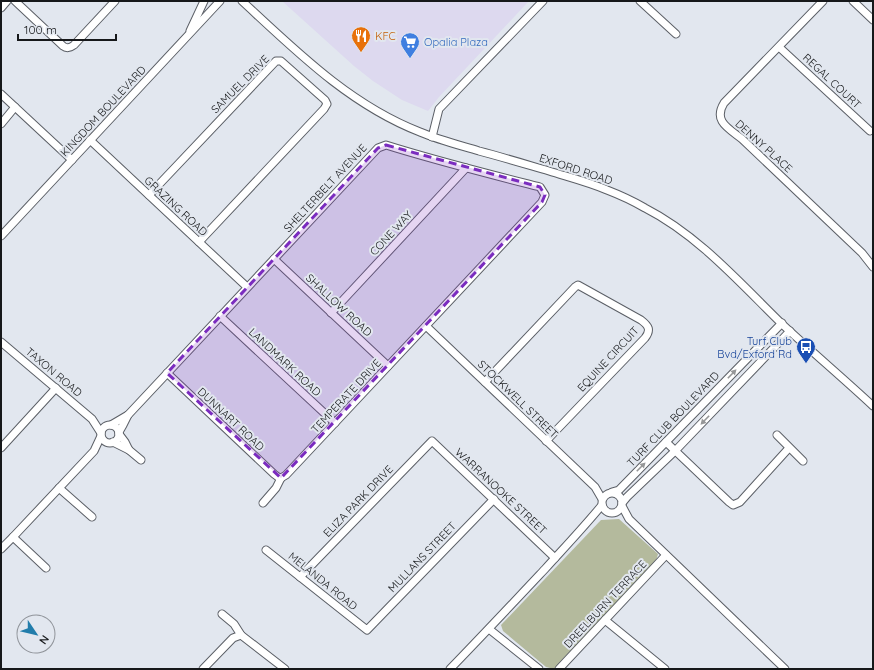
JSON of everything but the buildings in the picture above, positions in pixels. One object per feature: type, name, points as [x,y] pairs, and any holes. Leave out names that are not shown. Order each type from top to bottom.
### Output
[{"type":"street","points":[[1,8],[7,1]]},
{"type":"street","points":[[15,1],[63,46],[68,48],[71,48],[115,1]]},
{"type":"street","points":[[187,36],[204,1]]},
{"type":"street","name":"KINGDOM BOULEVARD","points":[[1,236],[220,1]]},
{"type":"street","name":"EXFORD ROAD","points":[[242,1],[249,4],[333,82],[392,120],[419,132],[583,181],[608,190],[646,208],[664,219],[682,231],[708,253],[734,276],[790,331],[872,402]]},
{"type":"street","points":[[432,136],[439,110],[543,1]]},
{"type":"street","points":[[641,1],[676,34]]},
{"type":"street","name":"DENNY PLACE","points":[[823,1],[724,103],[720,113],[722,122],[742,139],[856,247],[873,267]]},
{"type":"street","points":[[856,2],[873,20]]},
{"type":"street","name":"REGAL COURT","points":[[779,47],[870,131]]},
{"type":"street","name":"SAMUEL DRIVE","points":[[149,195],[273,63],[278,60],[325,100],[327,104],[200,242]]},
{"type":"street","points":[[1,94],[72,160]]},
{"type":"street","points":[[1,124],[15,107]]},
{"type":"street","name":"GRAZING ROAD","points":[[90,140],[247,287]]},
{"type":"street","name":"SHELTERBELT AVENUE","points":[[110,425],[128,415],[378,148],[386,145],[420,156],[540,187],[545,195],[542,202],[426,326]]},
{"type":"street","name":"CONE WAY","points":[[331,313],[466,168]]},
{"type":"street","name":"SHALLOW ROAD","points":[[274,259],[388,366]]},
{"type":"street","name":"EQUINE CIRCUIT","points":[[485,382],[574,287],[578,285],[641,320],[647,325],[649,329],[645,338],[546,441]]},
{"type":"street","name":"LANDMARK ROAD","points":[[220,316],[335,424]]},
{"type":"street","name":"TURF CLUB BOULEVARD","points":[[610,492],[619,490],[782,323]]},
{"type":"street","name":"TEMPERATE DRIVE","points":[[263,503],[276,488],[281,478],[286,475],[335,424],[426,326]]},
{"type":"street","name":"STOCKWELL STREET","points":[[426,326],[595,487],[602,502]]},
{"type":"street","name":"TURF CLUB BOULEVARD","points":[[622,504],[790,331]]},
{"type":"street","name":"TAXON ROAD","points":[[1,343],[92,419]]},
{"type":"street","name":"DUNNART ROAD","points":[[167,373],[276,476],[281,478]]},
{"type":"street","points":[[1,448],[56,388]]},
{"type":"street","name":"SHELTERBELT AVENUE","points":[[119,433],[128,415]]},
{"type":"street","points":[[92,419],[116,428],[129,450]]},
{"type":"street","points":[[92,419],[105,442],[129,450],[141,460]]},
{"type":"street","points":[[1,549],[94,451],[104,428],[110,425]]},
{"type":"street","points":[[94,451],[118,438],[119,433]]},
{"type":"street","points":[[776,435],[803,461]]},
{"type":"street","name":"WARRANOOKE STREET","points":[[432,441],[555,558]]},
{"type":"street","name":"ELIZA PARK DRIVE","points":[[300,577],[432,441]]},
{"type":"street","points":[[666,442],[729,502],[733,504],[740,502],[789,448]]},
{"type":"street","name":"STOCKWELL STREET","points":[[595,487],[610,492]]},
{"type":"street","points":[[59,488],[92,516]]},
{"type":"street","points":[[450,669],[592,518],[604,496],[610,492],[621,497],[622,504],[629,519],[785,669]]},
{"type":"street","name":"MULLANS STREET","points":[[366,630],[494,500]]},
{"type":"street","points":[[602,502],[605,510],[629,519]]},
{"type":"street","points":[[592,518],[619,510],[622,504]]},
{"type":"street","points":[[13,537],[46,568]]},
{"type":"street","name":"MELANDA ROAD","points":[[266,550],[366,630]]},
{"type":"street","name":"DREELBURN TERRACE","points":[[559,669],[666,555]]},
{"type":"street","points":[[222,614],[234,624],[241,635],[285,669]]},
{"type":"street","points":[[605,620],[665,669]]},
{"type":"street","points":[[489,629],[539,669]]},
{"type":"street","points":[[203,669],[233,638],[241,635]]},
{"type":"highlighted area","points":[[386,145],[540,187],[545,195],[542,202],[281,478],[167,373],[378,148]]},
{"type":"shaded area","name":"Opalia Plaza","points":[[282,1],[529,1],[439,97],[428,111],[402,100],[373,81],[354,66]]},
{"type":"green space","points":[[619,519],[658,554],[656,561],[555,668],[546,667],[503,631],[501,625],[601,520]]},
{"type":"place","name":"KFC","points":[[361,53]]},
{"type":"place","name":"Opalia Plaza","points":[[410,59]]},
{"type":"place","name":"Turf Club Bvd/Exford Rd","points":[[806,364]]}]
